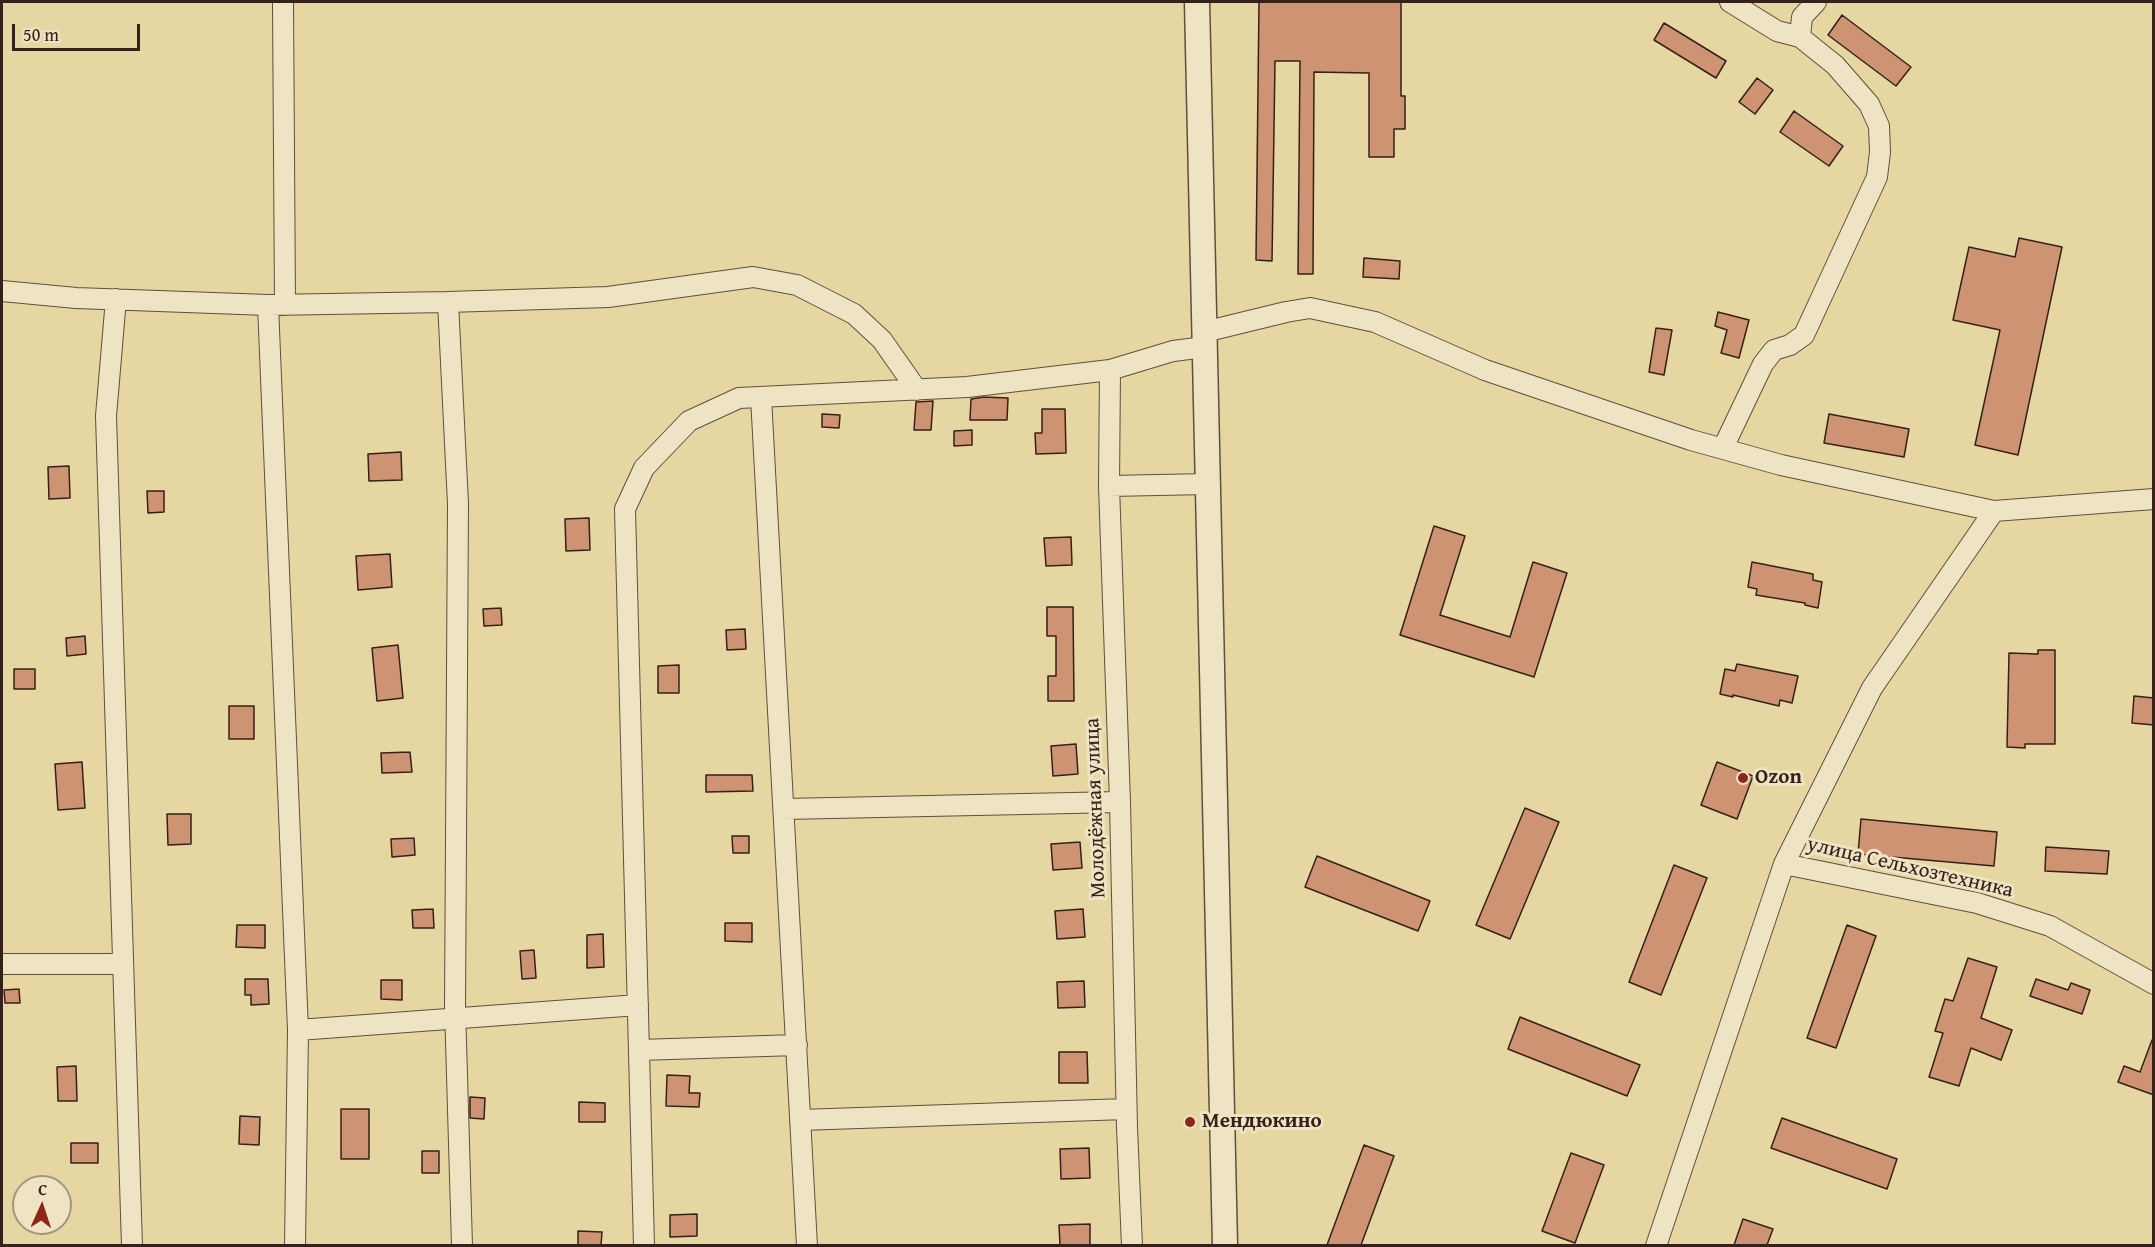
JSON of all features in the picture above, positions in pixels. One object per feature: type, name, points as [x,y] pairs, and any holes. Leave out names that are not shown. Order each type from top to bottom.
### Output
[{"type":"street","points":[[283,2],[277,305],[298,1030],[295,1245]]},
{"type":"street","points":[[1197,2],[1225,1245]]},
{"type":"street","points":[[1723,448],[1763,364],[1774,350],[1790,345],[1804,334],[1877,177],[1880,152],[1879,126],[1869,104],[1835,65],[1800,37],[1777,31],[1730,2]]},
{"type":"street","points":[[1800,37],[1802,17],[1816,2]]},
{"type":"street","points":[[2,291],[116,299],[277,305],[448,302],[608,297],[753,277],[797,285],[854,314],[882,340],[917,390]]},
{"type":"street","points":[[116,299],[106,416],[132,1245]]},
{"type":"street","points":[[448,302],[458,504],[455,1020],[462,1245]]},
{"type":"street","points":[[644,1245],[625,509],[644,468],[689,421],[739,398],[967,387],[1110,370],[1286,312],[1310,308],[1375,322],[1485,370],[1691,440],[1781,465],[1994,511],[2154,499]]},
{"type":"street","name":"Молодёжная улица","points":[[1110,370],[1109,486],[1120,802],[1126,1109],[1132,1245]]},
{"type":"street","points":[[761,397],[807,1245]]},
{"type":"street","points":[[1109,486],[1208,484]]},
{"type":"street","points":[[1656,1245],[1784,864],[1872,688],[1994,511]]},
{"type":"street","points":[[784,809],[1120,802]]},
{"type":"street","name":"улица Сельхозтехника","points":[[1784,864],[1977,903],[2050,926],[2154,984]]},
{"type":"street","points":[[2,964],[123,964]]},
{"type":"street","points":[[298,1030],[638,1005]]},
{"type":"street","points":[[639,1050],[796,1045]]},
{"type":"street","points":[[801,1120],[1126,1109]]},
{"type":"building","points":[[1259,2],[1401,2],[1401,96],[1405,96],[1405,129],[1394,129],[1394,157],[1369,157],[1369,73],[1314,72],[1313,274],[1298,274],[1300,61],[1275,61],[1272,261],[1256,260]]},
{"type":"building","points":[[1842,15],[1911,67],[1896,86],[1828,35]]},
{"type":"building","points":[[1664,23],[1726,61],[1716,78],[1654,40]]},
{"type":"building","points":[[1757,78],[1773,90],[1755,114],[1739,102]]},
{"type":"building","points":[[1794,111],[1843,146],[1829,166],[1780,132]]},
{"type":"building","points":[[2019,238],[2062,247],[2018,455],[1975,445],[2000,330],[1953,320],[1969,247],[2015,257]]},
{"type":"building","points":[[1364,258],[1400,261],[1399,279],[1363,277]]},
{"type":"building","points":[[1718,312],[1749,320],[1739,358],[1721,353],[1727,330],[1715,326]]},
{"type":"building","points":[[1656,328],[1672,330],[1664,375],[1649,372]]},
{"type":"building","points":[[1008,398],[1007,420],[970,420],[971,399]]},
{"type":"building","points":[[933,401],[931,430],[914,430],[916,402]]},
{"type":"building","points":[[1042,409],[1065,409],[1066,453],[1036,454],[1035,433],[1042,433]]},
{"type":"building","points":[[822,414],[840,415],[839,428],[822,427]]},
{"type":"building","points":[[1829,414],[1909,429],[1904,457],[1824,443]]},
{"type":"building","points":[[972,430],[972,445],[954,446],[954,431]]},
{"type":"building","points":[[401,452],[402,480],[369,481],[368,454]]},
{"type":"building","points":[[69,466],[70,498],[49,499],[48,467]]},
{"type":"building","points":[[147,491],[164,491],[164,512],[148,513]]},
{"type":"building","points":[[589,518],[590,550],[566,551],[565,519]]},
{"type":"building","points":[[1434,526],[1465,536],[1440,615],[1510,637],[1533,562],[1567,573],[1534,677],[1400,635]]},
{"type":"building","points":[[1071,537],[1072,565],[1046,566],[1044,538]]},
{"type":"building","points":[[390,554],[392,587],[358,590],[356,556]]},
{"type":"building","points":[[1752,562],[1813,574],[1813,580],[1822,582],[1818,608],[1805,605],[1805,603],[1756,595],[1757,589],[1748,587]]},
{"type":"building","points":[[1047,607],[1073,607],[1074,701],[1048,701],[1048,676],[1056,676],[1056,636],[1047,636]]},
{"type":"building","points":[[501,608],[502,625],[484,626],[483,609]]},
{"type":"building","points":[[745,629],[746,649],[727,650],[726,630]]},
{"type":"building","points":[[85,636],[86,654],[67,656],[66,638]]},
{"type":"building","points":[[398,645],[403,698],[377,701],[372,648]]},
{"type":"building","points":[[2038,650],[2055,650],[2055,744],[2025,744],[2025,748],[2007,747],[2009,653],[2038,654]]},
{"type":"building","points":[[1737,664],[1798,676],[1792,703],[1780,700],[1779,706],[1720,694],[1725,669],[1735,671]]},
{"type":"building","points":[[679,665],[679,693],[658,693],[658,666]]},
{"type":"building","points":[[14,669],[35,669],[35,689],[14,689]]},
{"type":"building","points":[[2134,696],[2154,698],[2154,725],[2132,723]]},
{"type":"building","points":[[229,706],[254,706],[254,739],[229,739]]},
{"type":"building","points":[[1076,744],[1078,774],[1053,776],[1051,746]]},
{"type":"building","points":[[410,752],[412,772],[382,773],[381,753]]},
{"type":"building","points":[[82,762],[85,808],[58,810],[55,764]]},
{"type":"building","points":[[1717,762],[1753,776],[1737,819],[1701,805]]},
{"type":"building","points":[[706,775],[752,775],[753,791],[706,792]]},
{"type":"building","points":[[1525,808],[1559,822],[1510,939],[1476,925]]},
{"type":"building","points":[[167,814],[191,814],[191,844],[168,845]]},
{"type":"building","points":[[1861,819],[1997,832],[1994,866],[1858,854]]},
{"type":"building","points":[[732,836],[749,836],[749,853],[733,853]]},
{"type":"building","points":[[414,838],[415,855],[392,857],[391,839]]},
{"type":"building","points":[[1080,842],[1082,868],[1053,870],[1051,844]]},
{"type":"building","points":[[2046,847],[2109,851],[2107,874],[2045,871]]},
{"type":"building","points":[[1317,856],[1430,901],[1418,931],[1305,887]]},
{"type":"building","points":[[1674,865],[1707,878],[1661,995],[1629,982]]},
{"type":"building","points":[[433,909],[434,928],[413,928],[412,910]]},
{"type":"building","points":[[1083,909],[1085,937],[1057,939],[1055,911]]},
{"type":"building","points":[[725,923],[752,923],[752,942],[725,941]]},
{"type":"building","points":[[237,925],[265,925],[265,948],[236,947]]},
{"type":"building","points":[[1847,925],[1876,936],[1836,1048],[1807,1038]]},
{"type":"building","points":[[603,934],[604,967],[587,968],[587,935]]},
{"type":"building","points":[[534,950],[536,978],[522,979],[520,951]]},
{"type":"building","points":[[1968,958],[1997,967],[1981,1018],[2012,1030],[2001,1060],[1971,1048],[1959,1086],[1929,1077],[1943,1033],[1935,1031],[1945,999],[1953,1001]]},
{"type":"building","points":[[245,979],[268,979],[269,1004],[251,1005],[251,995],[245,995]]},
{"type":"building","points":[[2036,979],[2068,990],[2071,983],[2090,990],[2082,1014],[2030,996]]},
{"type":"building","points":[[381,980],[402,980],[402,1000],[381,999]]},
{"type":"building","points":[[1084,981],[1085,1007],[1058,1008],[1057,982]]},
{"type":"building","points":[[19,989],[20,1003],[5,1003],[4,990]]},
{"type":"building","points":[[1520,1017],[1640,1065],[1627,1096],[1508,1049]]},
{"type":"building","points":[[2152,1040],[2154,1040],[2154,1095],[2118,1082],[2124,1066],[2140,1072]]},
{"type":"building","points":[[1059,1052],[1087,1052],[1088,1083],[1059,1083]]},
{"type":"building","points":[[76,1066],[77,1101],[58,1101],[57,1067]]},
{"type":"building","points":[[667,1075],[690,1076],[689,1093],[700,1093],[699,1107],[666,1106]]},
{"type":"building","points":[[470,1097],[485,1098],[484,1119],[470,1118]]},
{"type":"building","points":[[579,1102],[605,1103],[605,1122],[579,1122]]},
{"type":"building","points":[[341,1109],[369,1109],[369,1159],[341,1159]]},
{"type":"building","points":[[240,1116],[260,1117],[259,1145],[239,1144]]},
{"type":"building","points":[[1782,1118],[1897,1159],[1887,1189],[1771,1148]]},
{"type":"building","points":[[71,1143],[98,1143],[98,1163],[71,1163]]},
{"type":"building","points":[[1364,1145],[1394,1156],[1361,1245],[1327,1245]]},
{"type":"building","points":[[1089,1148],[1090,1178],[1061,1179],[1060,1149]]},
{"type":"building","points":[[422,1151],[439,1151],[439,1173],[422,1173]]},
{"type":"building","points":[[1571,1153],[1604,1165],[1575,1243],[1542,1231]]},
{"type":"building","points":[[697,1214],[697,1236],[670,1237],[670,1215]]},
{"type":"building","points":[[1743,1219],[1773,1229],[1767,1245],[1734,1245]]},
{"type":"building","points":[[1090,1224],[1090,1245],[1060,1245],[1059,1225]]},
{"type":"building","points":[[578,1231],[602,1232],[601,1245],[578,1245]]},
{"type":"place","name":"Ozon","points":[[1743,778]]},
{"type":"place","name":"Мендюкино","points":[[1190,1122]]}]
